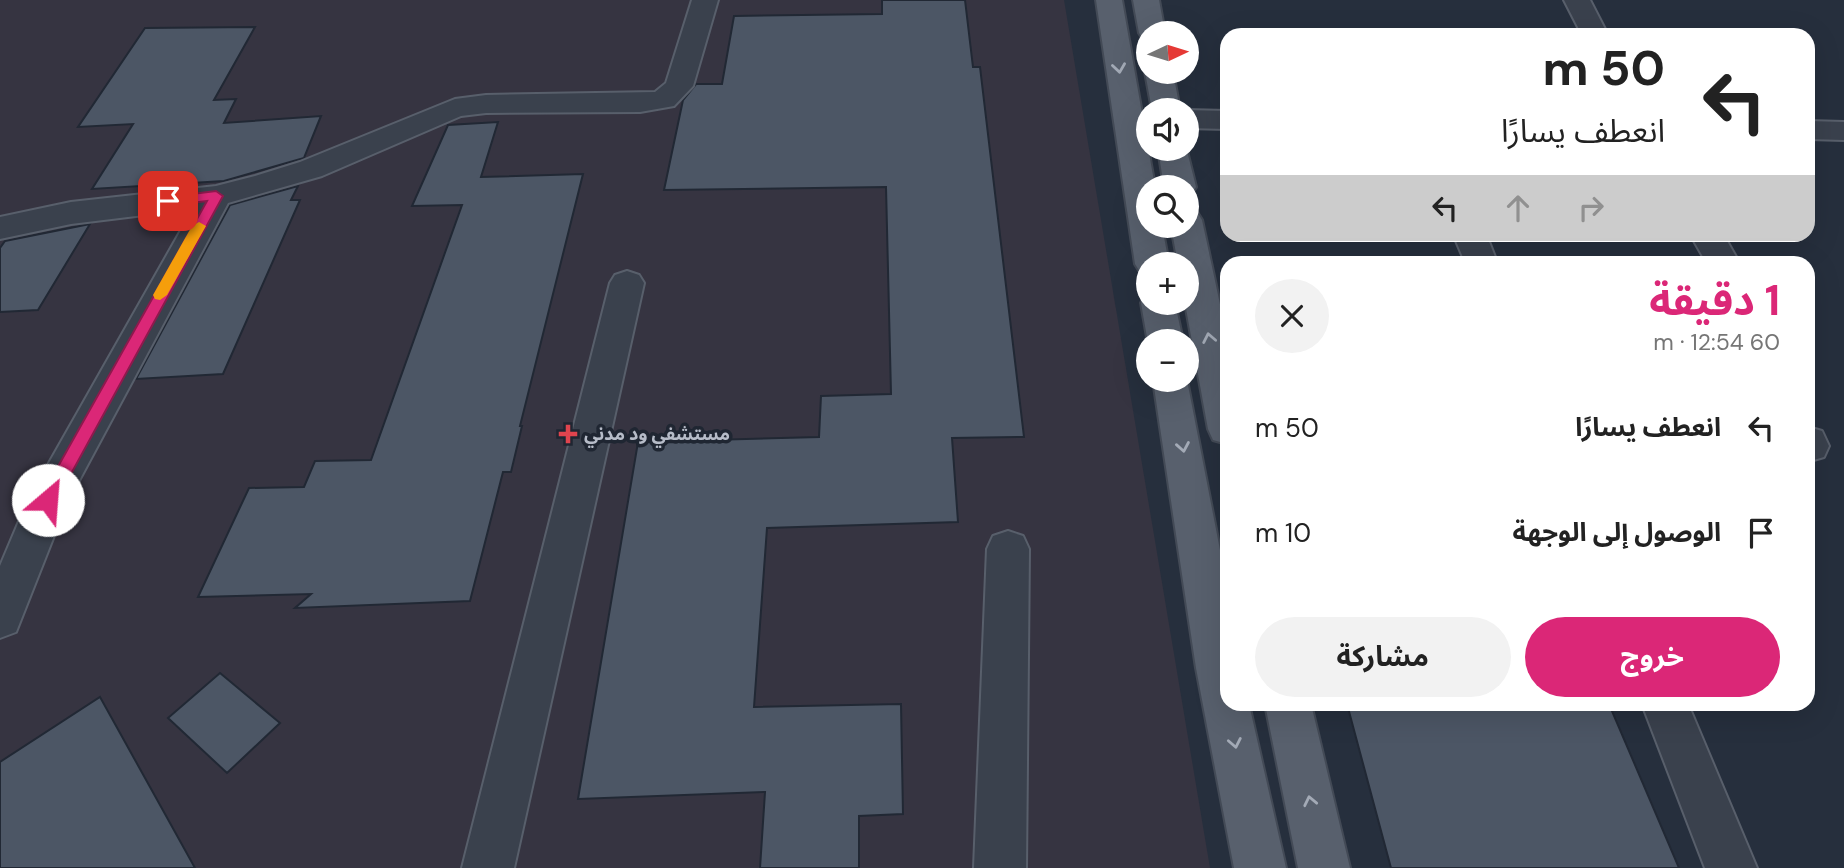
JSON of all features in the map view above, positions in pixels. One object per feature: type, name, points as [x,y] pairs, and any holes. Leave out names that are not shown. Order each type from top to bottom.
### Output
[{"type":"main road","points":[[1109,0],[1150,252]]},
{"type":"main road","points":[[1146,0],[1150,21]]},
{"type":"main road","points":[[1190,238],[1220,393]]},
{"type":"main road","points":[[1173,392],[1220,673]]},
{"type":"main road","points":[[1228,711],[1260,868]]},
{"type":"main road","points":[[1290,711],[1324,868]]},
{"type":"street","points":[[0,228],[71,213],[216,196],[311,169],[455,108],[486,104],[640,103],[664,100],[679,86],[705,0]]},
{"type":"street","points":[[1577,0],[1591,28]]},
{"type":"street","points":[[1199,119],[1220,120]]},
{"type":"street","points":[[1815,130],[1844,131]]},
{"type":"street","points":[[0,618],[48,500],[216,196]]},
{"type":"street","points":[[488,868],[627,283]]},
{"type":"street","points":[[999,868],[1008,549]]},
{"type":"street","points":[[1668,711],[1731,868]]},
{"type":"shaded area","name":"مستشفي ود مدني","points":[[0,0],[1064,0],[1210,868],[0,868]]},
{"type":"building","points":[[882,0],[965,0],[973,67],[980,67],[1024,437],[952,438],[958,522],[767,528],[754,707],[901,704],[903,814],[859,816],[859,868],[760,868],[765,792],[578,799],[638,442],[819,437],[821,396],[891,394],[886,187],[664,190],[683,100],[696,84],[722,84],[734,16],[882,14]]},
{"type":"building","points":[[255,27],[214,100],[236,99],[224,123],[321,116],[304,158],[224,181],[92,189],[133,124],[78,127],[145,28]]},
{"type":"building","points":[[498,122],[481,177],[583,174],[511,472],[503,472],[470,601],[295,608],[311,594],[198,597],[249,488],[304,487],[315,461],[371,460],[462,205],[412,206],[448,125]]},
{"type":"building","points":[[298,186],[291,200],[300,200],[223,374],[136,379],[230,205]]},
{"type":"building","points":[[90,224],[38,310],[0,312],[0,248],[5,241]]},
{"type":"building","points":[[220,673],[280,723],[227,773],[168,718]]},
{"type":"building","points":[[100,697],[195,868],[0,868],[0,762]]},
{"type":"building","points":[[1349,711],[1612,711],[1679,868],[1391,868]]},
{"type":"slow traffic","points":[[160,295],[199,226]]},
{"type":"place","name":"مستشفي ود مدني","points":[[568,434]]},
{"type":"route","points":[[48,500],[78,441],[216,196],[168,201]]}]
